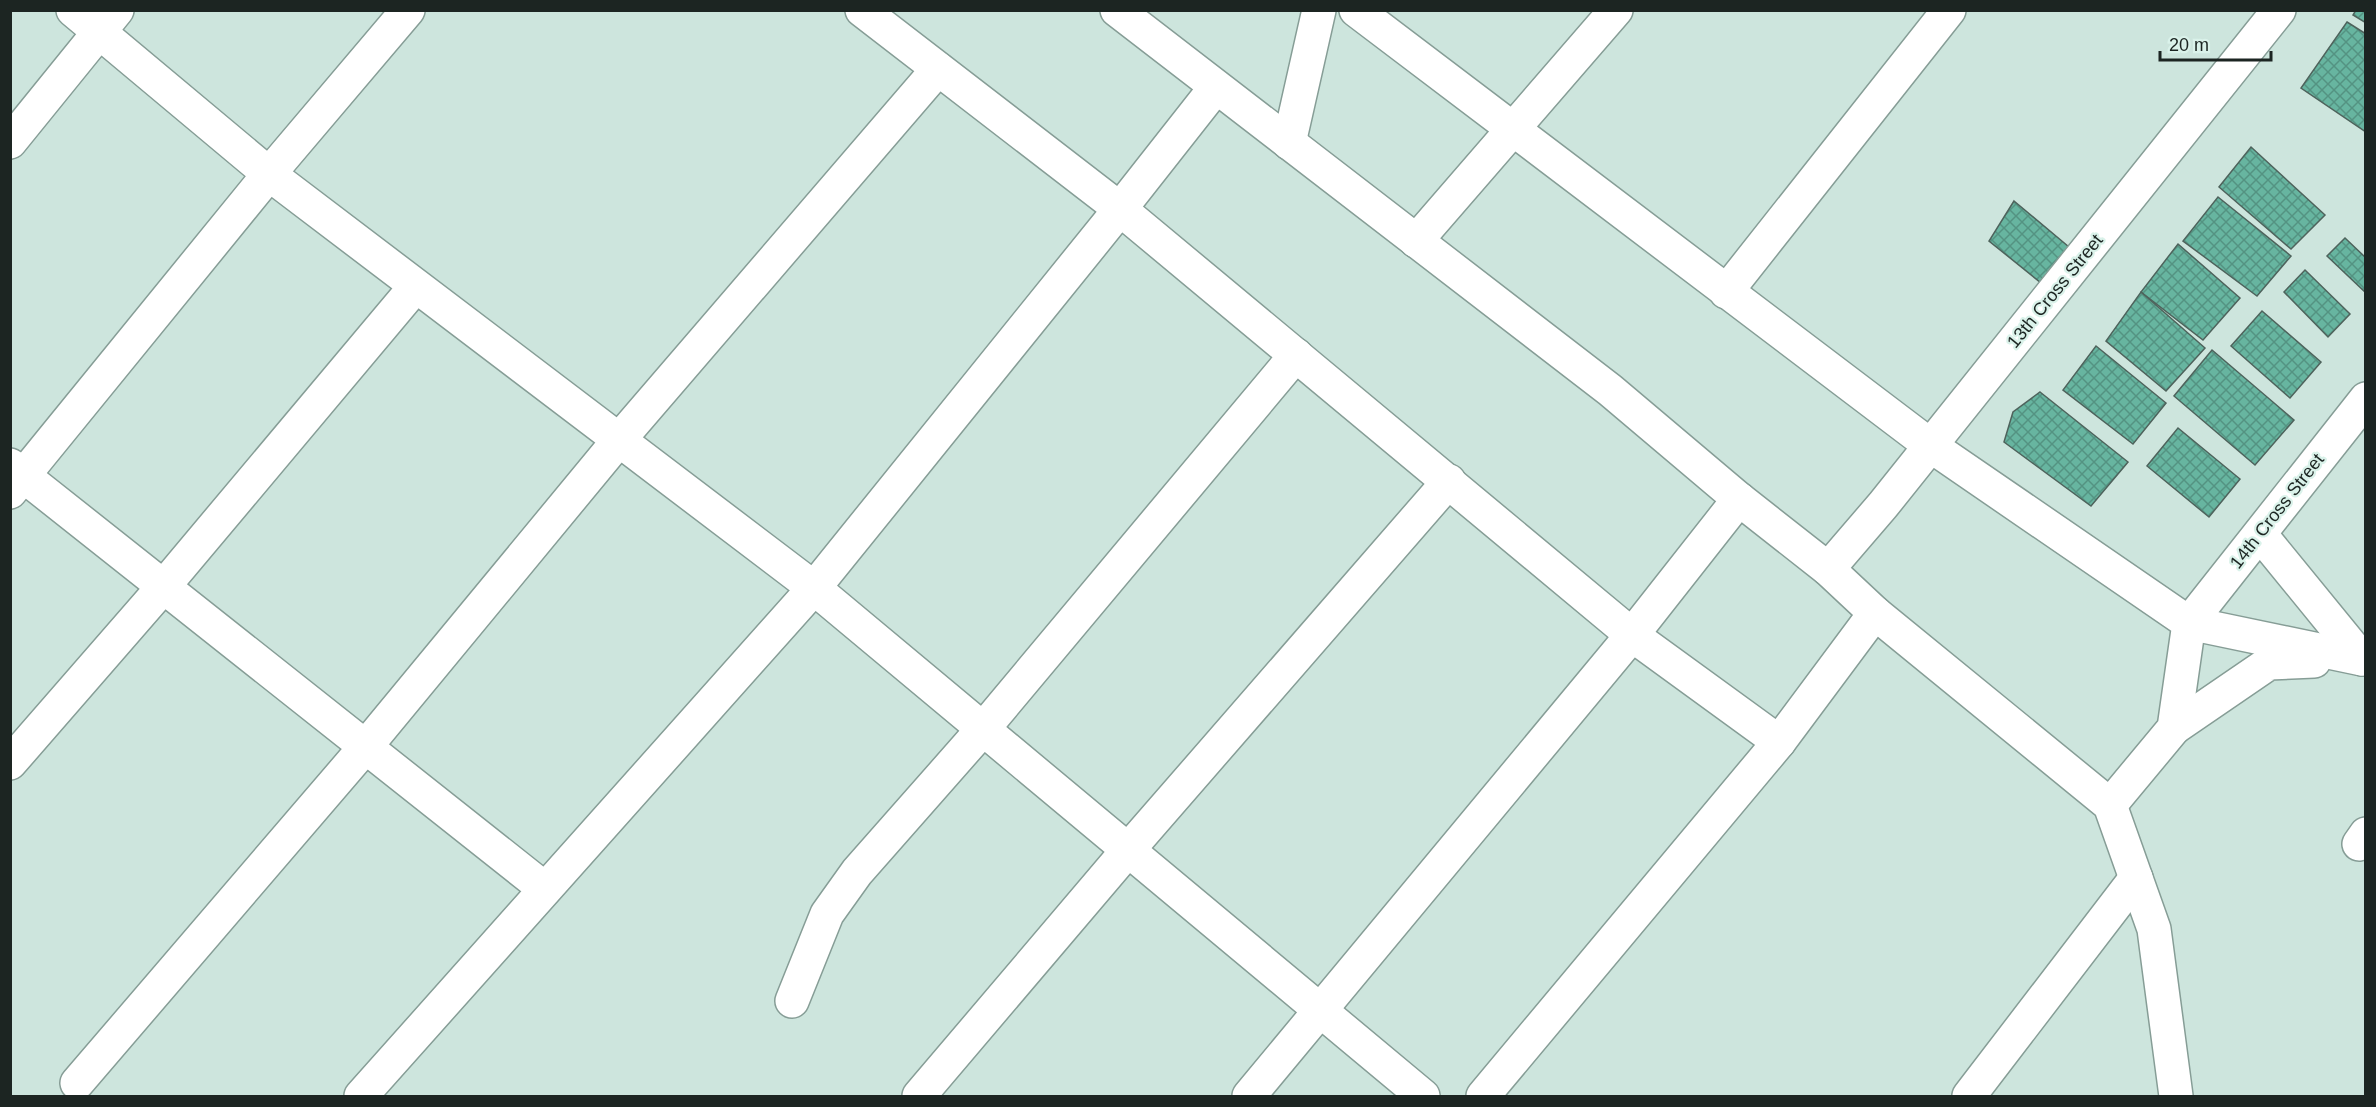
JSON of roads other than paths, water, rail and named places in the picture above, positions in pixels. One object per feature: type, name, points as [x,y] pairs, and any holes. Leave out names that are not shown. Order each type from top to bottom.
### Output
[{"type":"street","points":[[73,10],[109,21],[269,174],[814,588],[1423,1096]]},
{"type":"street","points":[[408,10],[15,478],[164,586],[367,745],[545,889]]},
{"type":"street","points":[[862,10],[1119,209],[1632,635],[1779,742]]},
{"type":"street","points":[[1117,10],[1610,390],[1738,499],[1828,569],[1875,613],[2110,805],[2154,929],[2176,1096]]},
{"type":"street","points":[[1289,143],[1319,10]]},
{"type":"street","points":[[1416,241],[1616,10]]},
{"type":"street","points":[[1726,292],[1949,10]]},
{"type":"street","name":"13th Cross Street","points":[[1828,569],[1930,446],[2271,13]]},
{"type":"street","points":[[1367,14],[1511,129],[1930,446],[2189,623],[2364,659]]},
{"type":"street","points":[[10,142],[109,21]]},
{"type":"street","points":[[77,1083],[367,745],[618,441],[938,69]]},
{"type":"street","points":[[361,1096],[814,588],[1216,87]]},
{"type":"street","points":[[10,763],[164,586],[415,286]]},
{"type":"street","points":[[792,1001],[827,914],[857,872],[983,729],[1296,355]]},
{"type":"street","name":"14th Cross Street","points":[[2189,623],[2366,399]]},
{"type":"street","points":[[919,1096],[1128,850],[1449,481]]},
{"type":"street","points":[[1249,1096],[1632,635],[1738,499]]},
{"type":"street","points":[[2260,534],[2364,659]]},
{"type":"street","points":[[1483,1096],[1779,742],[1875,613]]},
{"type":"street","points":[[2174,728],[2189,623]]},
{"type":"street","points":[[2110,805],[2174,728],[2269,663],[2364,659]]},
{"type":"street","points":[[1969,1096],[2136,878]]}]
